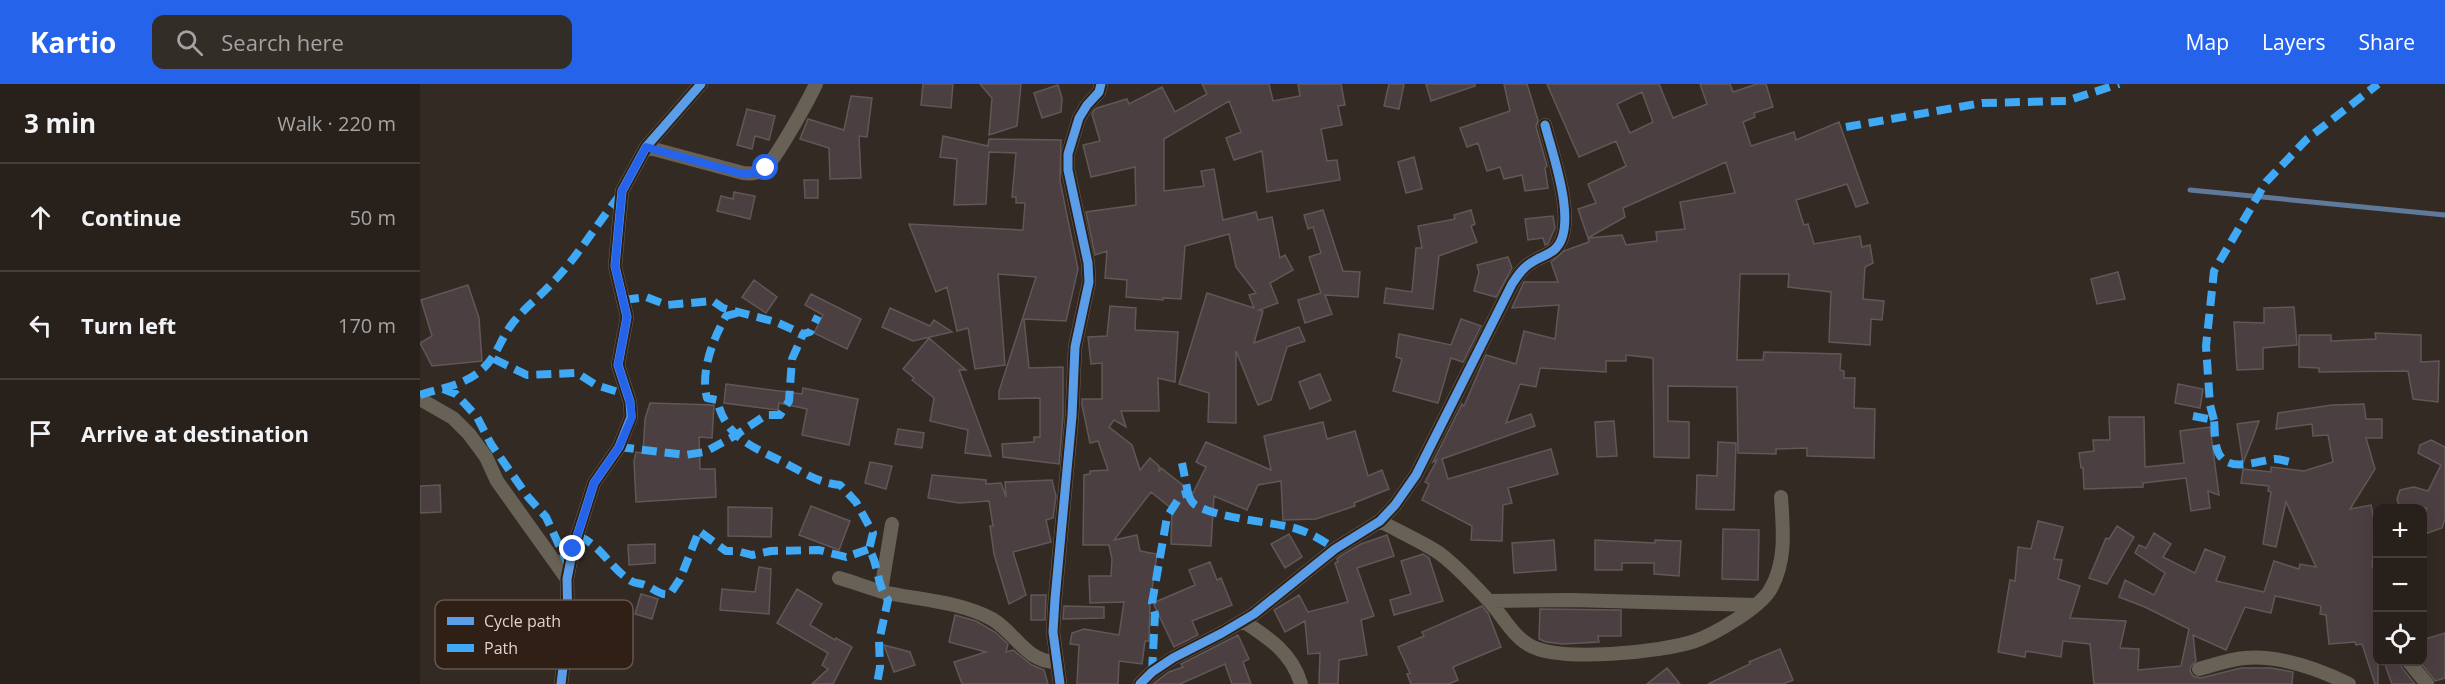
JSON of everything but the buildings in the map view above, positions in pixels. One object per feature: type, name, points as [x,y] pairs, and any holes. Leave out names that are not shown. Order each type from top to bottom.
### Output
[{"type":"street","points":[[567,600],[567,579],[573,549],[594,483],[619,447],[632,417],[630,402],[618,365],[627,317],[615,266],[622,191],[646,147],[701,84]]},
{"type":"street","points":[[646,147],[743,174],[758,172],[766,168],[777,152],[816,84]]},
{"type":"street","points":[[1060,684],[1053,632],[1054,599],[1071,427],[1075,347],[1089,282],[1088,263],[1068,170],[1068,154],[1079,118],[1104,86]]},
{"type":"street","points":[[1140,684],[1152,672],[1173,658],[1243,621],[1335,549],[1380,521],[1395,505],[1416,475],[1512,284],[1532,261],[1556,250],[1563,239],[1564,208],[1561,185],[1545,125]]},
{"type":"street","points":[[420,399],[453,418],[469,434],[486,457],[497,481],[567,579]]},
{"type":"street","points":[[1380,521],[1438,552],[1490,601],[1519,637],[1533,647],[1552,653],[1600,655],[1696,641],[1755,605],[1768,593],[1780,572],[1784,540],[1781,497]]},
{"type":"street","points":[[881,591],[892,524]]},
{"type":"street","points":[[839,578],[881,591],[952,604],[974,611],[993,620],[1035,658],[1056,662]]},
{"type":"street","points":[[1490,601],[1571,600],[1755,605]]},
{"type":"street","points":[[1243,621],[1286,653],[1301,684]]},
{"type":"street","points":[[2199,669],[2243,658],[2264,658],[2285,661],[2349,684]]},
{"type":"street","points":[[2412,666],[2427,684]]},
{"type":"street","points":[[561,684],[563,669]]},
{"type":"waterway","points":[[2190,190],[2445,215]]},
{"type":"marked path","points":[[1846,127],[1982,103],[2066,101],[2119,84]]},
{"type":"marked path","points":[[2214,420],[2210,405],[2206,346],[2214,271],[2266,182],[2307,139],[2378,84]]},
{"type":"marked path","points":[[420,395],[465,381],[485,367],[512,324],[563,271],[621,194]]},
{"type":"marked path","points":[[624,300],[646,297],[667,305],[713,301],[723,308],[776,322],[803,334]]},
{"type":"marked path","points":[[737,313],[726,316],[712,345],[705,377],[707,398],[717,400],[727,424],[743,440],[812,477],[840,485],[856,502],[873,533],[869,549],[881,588],[888,600],[879,641],[880,667],[877,684]]},
{"type":"marked path","points":[[619,447],[685,455],[705,452],[766,415],[780,415],[789,401],[792,359],[803,334],[810,332],[818,316]]},
{"type":"marked path","points":[[494,359],[527,375],[577,373],[596,385],[628,395]]},
{"type":"marked path","points":[[443,389],[456,394],[477,417],[491,444],[528,497],[546,517],[569,567]]},
{"type":"marked path","points":[[2193,416],[2214,420],[2219,454],[2232,464],[2275,459],[2294,463]]},
{"type":"marked path","points":[[1152,672],[1155,614],[1152,603],[1167,517],[1181,495],[1188,493],[1182,463]]},
{"type":"marked path","points":[[1188,493],[1195,505],[1209,511],[1294,528],[1335,549]]},
{"type":"marked path","points":[[578,536],[593,545],[631,581],[666,594],[670,594],[680,579],[699,531],[726,551],[752,555],[771,551],[819,550],[846,557],[869,549]]},
{"type":"cycle path","points":[[567,600],[567,579],[573,549],[594,483],[619,447],[631,417],[630,402],[618,365],[627,317],[615,266],[622,191],[646,147],[701,84]]},
{"type":"cycle path","points":[[1060,684],[1053,632],[1055,599],[1072,416],[1075,347],[1089,282],[1088,263],[1068,170],[1068,154],[1079,118],[1099,92],[1101,84]]},
{"type":"cycle path","points":[[1140,684],[1152,672],[1173,658],[1254,614],[1335,549],[1380,521],[1395,505],[1416,475],[1512,284],[1527,265],[1554,250],[1561,240],[1565,226],[1562,190],[1545,125]]},
{"type":"cycle path","points":[[561,684],[563,669]]},
{"type":"route","points":[[573,549],[594,483],[619,447],[632,417],[632,409],[618,365],[627,317],[615,266],[622,191],[626,183],[646,147],[743,174],[751,174],[766,168]]}]
